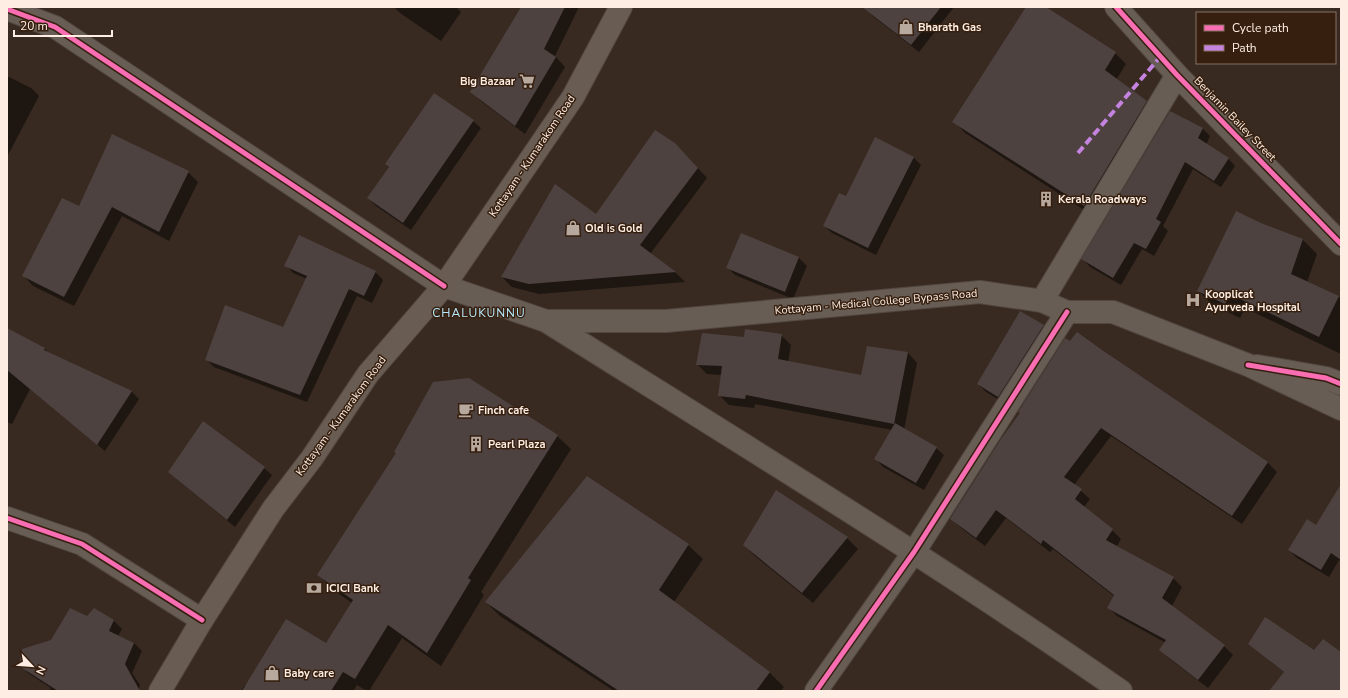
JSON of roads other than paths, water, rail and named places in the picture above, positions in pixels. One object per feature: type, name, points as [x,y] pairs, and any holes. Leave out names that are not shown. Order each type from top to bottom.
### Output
[{"type":"main road","name":"Kottayam - Kumarakom Road","points":[[160,691],[202,620],[273,509],[312,458],[368,374],[444,286],[573,97],[621,7]]},
{"type":"street","name":"Benjamin Bailey Street","points":[[1116,7],[1177,74],[1341,244]]},
{"type":"street","name":"Kottayam - Medical College Bypass Road","points":[[7,9],[54,27],[444,286],[546,322],[666,321],[980,292],[1042,301],[1067,312],[1113,312],[1248,365],[1341,409]]},
{"type":"street","points":[[1042,301],[1177,74]]},
{"type":"street","points":[[816,691],[914,552],[1067,312]]},
{"type":"street","points":[[546,322],[914,552],[1031,628],[1121,691]]},
{"type":"street","points":[[1248,365],[1326,378],[1341,384]]},
{"type":"street","points":[[7,518],[82,544],[202,620]]},
{"type":"place","name":"Bharath Gas","points":[[906,27]]},
{"type":"place","name":"Big Bazaar","points":[[527,81]]},
{"type":"place","name":"Kerala Roadways","points":[[1046,199]]},
{"type":"place","name":"Old is Gold","points":[[573,228]]},
{"type":"place","name":"Kooplicat Ayurveda Hospital","points":[[1193,300]]},
{"type":"place","name":"Finch cafe","points":[[466,410]]},
{"type":"place","name":"Pearl Plaza","points":[[476,444]]},
{"type":"place","name":"ICICI Bank","points":[[314,588]]},
{"type":"place","name":"Baby care","points":[[272,673]]},
{"type":"district","name":"CHALUKUNNU","points":[[479,313]]}]
